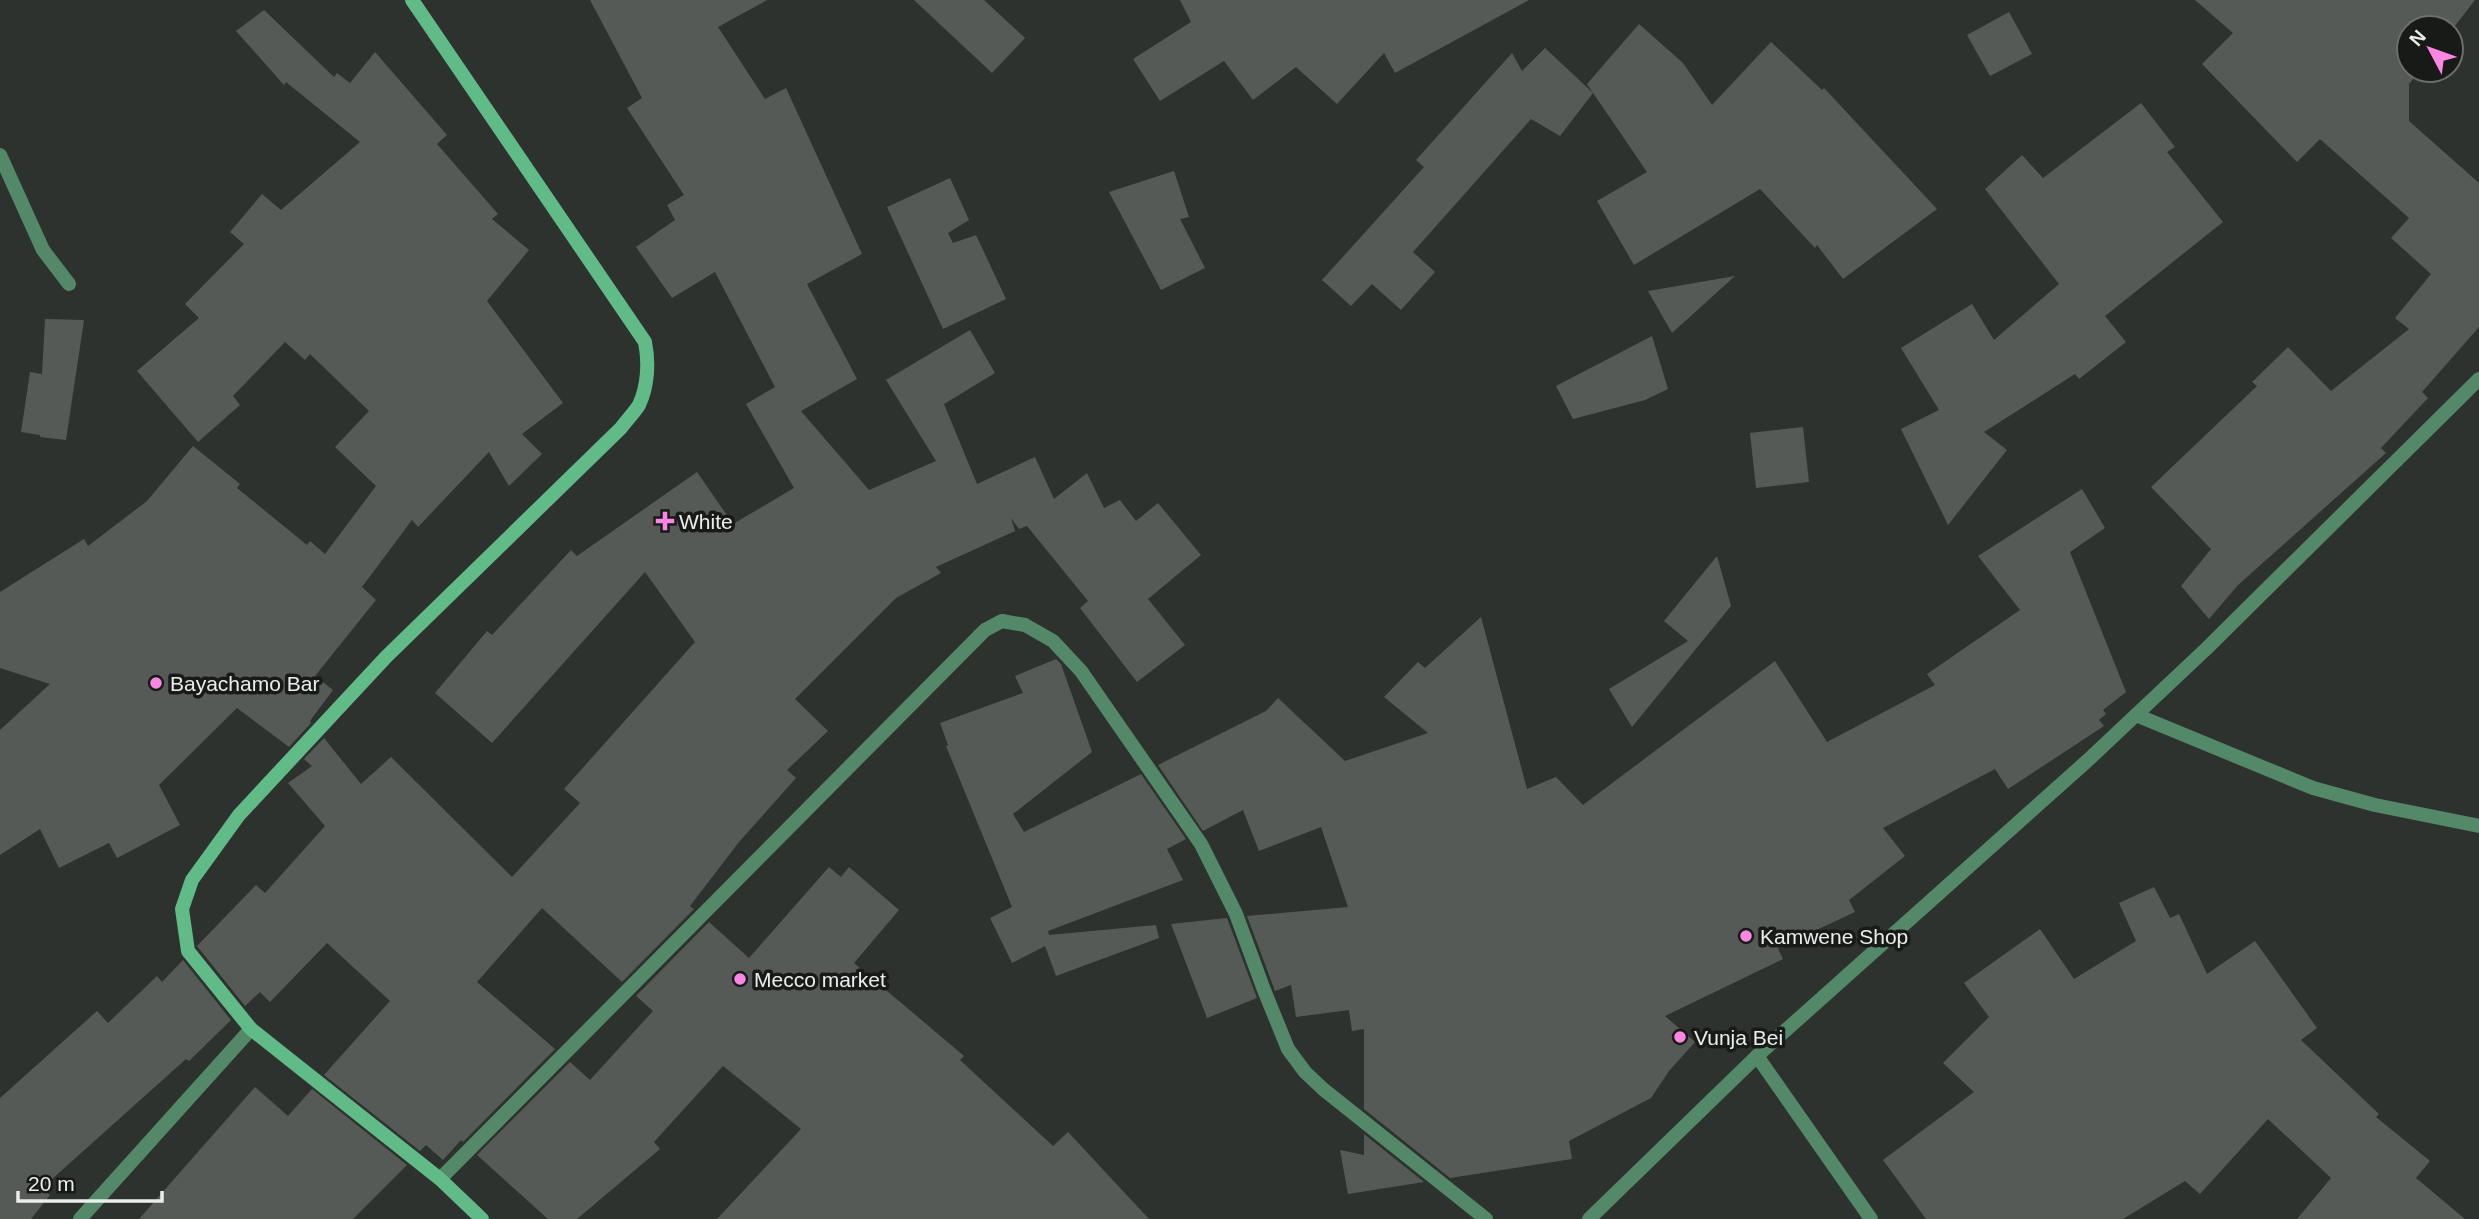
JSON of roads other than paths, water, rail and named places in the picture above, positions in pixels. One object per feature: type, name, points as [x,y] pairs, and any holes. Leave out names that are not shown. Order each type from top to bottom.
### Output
[{"type":"street","points":[[412,0],[645,342],[648,359],[645,383],[639,405],[621,428],[386,657],[239,815],[192,880],[182,909],[188,951],[251,1029],[440,1179],[482,1219]]},
{"type":"street","points":[[0,155],[43,250],[69,284]]},
{"type":"street","points":[[1589,1219],[1757,1056],[2206,649],[2479,379]]},
{"type":"street","points":[[440,1179],[985,630],[1002,621],[1025,625],[1053,641],[1081,671],[1194,833],[1236,914],[1288,1049],[1305,1072],[1323,1090],[1486,1219]]},
{"type":"street","points":[[2136,715],[2313,788],[2375,805],[2479,826]]},
{"type":"street","points":[[80,1219],[251,1029]]},
{"type":"street","points":[[1757,1056],[1871,1219]]},
{"type":"place","name":"White","points":[[665,521]]},
{"type":"place","name":"Bayachamo Bar","points":[[156,683]]},
{"type":"place","name":"Kamwene Shop","points":[[1746,936]]},
{"type":"place","name":"Mecco market","points":[[740,979]]},
{"type":"place","name":"Vunja Bei","points":[[1680,1037]]}]
